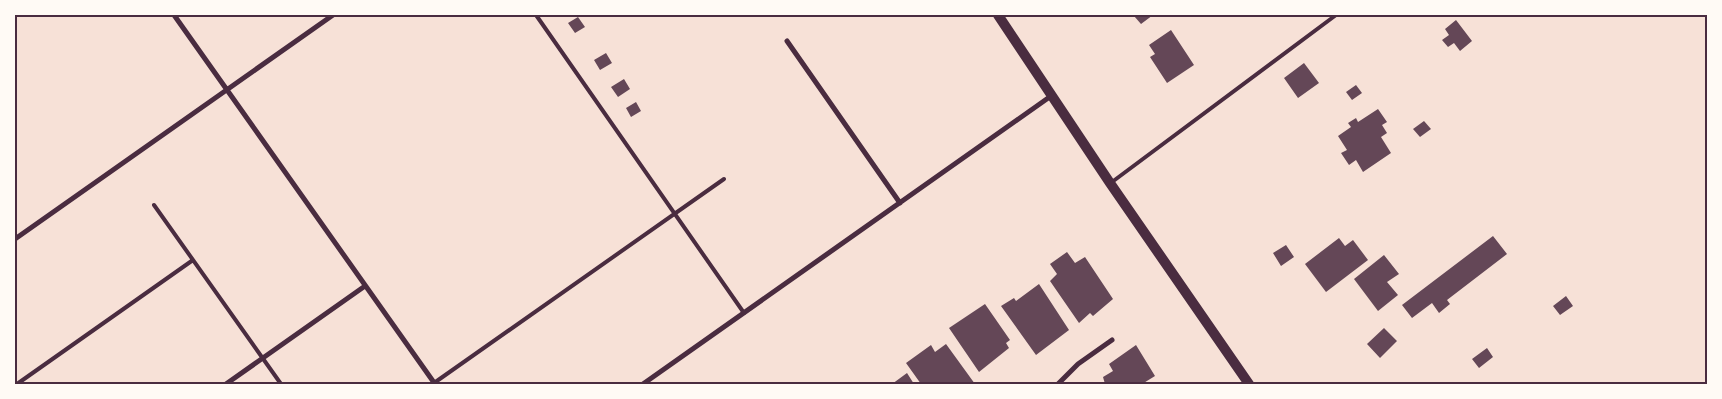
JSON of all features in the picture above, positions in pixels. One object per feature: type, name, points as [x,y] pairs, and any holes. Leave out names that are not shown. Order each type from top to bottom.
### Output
[{"type":"main road","points":[[998,15],[1110,183],[1248,384]]},
{"type":"street","points":[[174,15],[434,384]]},
{"type":"street","points":[[15,239],[333,15]]},
{"type":"street","points":[[787,41],[900,202]]},
{"type":"street","points":[[642,384],[1052,95]]},
{"type":"street","points":[[226,384],[365,286]]},
{"type":"street","points":[[1058,384],[1078,364],[1112,340]]},
{"type":"lane","points":[[536,15],[744,313]]},
{"type":"lane","points":[[1110,183],[1336,15]]},
{"type":"lane","points":[[434,384],[724,179]]},
{"type":"lane","points":[[154,205],[281,384]]},
{"type":"lane","points":[[17,384],[193,260]]},
{"type":"building","points":[[1153,15],[1141,24],[1134,16]]},
{"type":"building","points":[[578,17],[585,27],[575,33],[568,23]]},
{"type":"building","points":[[1456,20],[1472,41],[1460,51],[1454,43],[1448,47],[1442,40],[1449,35],[1445,29]]},
{"type":"building","points":[[1171,30],[1194,65],[1167,83],[1150,57],[1155,54],[1149,45]]},
{"type":"building","points":[[606,53],[612,63],[600,70],[594,60]]},
{"type":"building","points":[[1304,63],[1319,83],[1298,98],[1284,78]]},
{"type":"building","points":[[624,79],[630,89],[618,97],[611,87]]},
{"type":"building","points":[[1356,85],[1362,93],[1352,100],[1346,92]]},
{"type":"building","points":[[636,102],[641,111],[631,117],[626,108]]},
{"type":"building","points":[[1378,109],[1387,122],[1382,125],[1387,133],[1381,137],[1391,153],[1363,172],[1356,160],[1349,165],[1341,153],[1347,150],[1338,136],[1351,127],[1348,123],[1356,118],[1358,122]]},
{"type":"building","points":[[1424,121],[1431,129],[1420,137],[1413,129]]},
{"type":"building","points":[[1493,236],[1507,254],[1447,300],[1450,304],[1439,313],[1432,303],[1412,318],[1402,305]]},
{"type":"building","points":[[1339,238],[1345,246],[1353,240],[1368,260],[1326,292],[1305,264]]},
{"type":"building","points":[[1286,245],[1294,257],[1281,266],[1273,253]]},
{"type":"building","points":[[1067,252],[1075,263],[1085,257],[1113,299],[1093,316],[1090,313],[1079,323],[1050,281],[1057,274],[1050,264]]},
{"type":"building","points":[[1384,255],[1399,274],[1387,282],[1398,295],[1378,311],[1354,279]]},
{"type":"building","points":[[1039,284],[1069,330],[1036,355],[1001,306],[1014,298],[1016,301]]},
{"type":"building","points":[[1566,296],[1573,306],[1560,315],[1553,306]]},
{"type":"building","points":[[985,304],[1010,340],[1006,343],[1009,348],[979,372],[949,328]]},
{"type":"building","points":[[1384,328],[1397,341],[1380,358],[1367,344]]},
{"type":"building","points":[[946,344],[975,384],[921,384],[906,363],[931,345],[935,352]]},
{"type":"building","points":[[1136,345],[1155,376],[1142,384],[1105,384],[1103,377],[1113,371],[1109,364]]},
{"type":"building","points":[[1487,348],[1493,357],[1479,368],[1472,359]]},
{"type":"building","points":[[907,373],[914,384],[892,384]]}]
